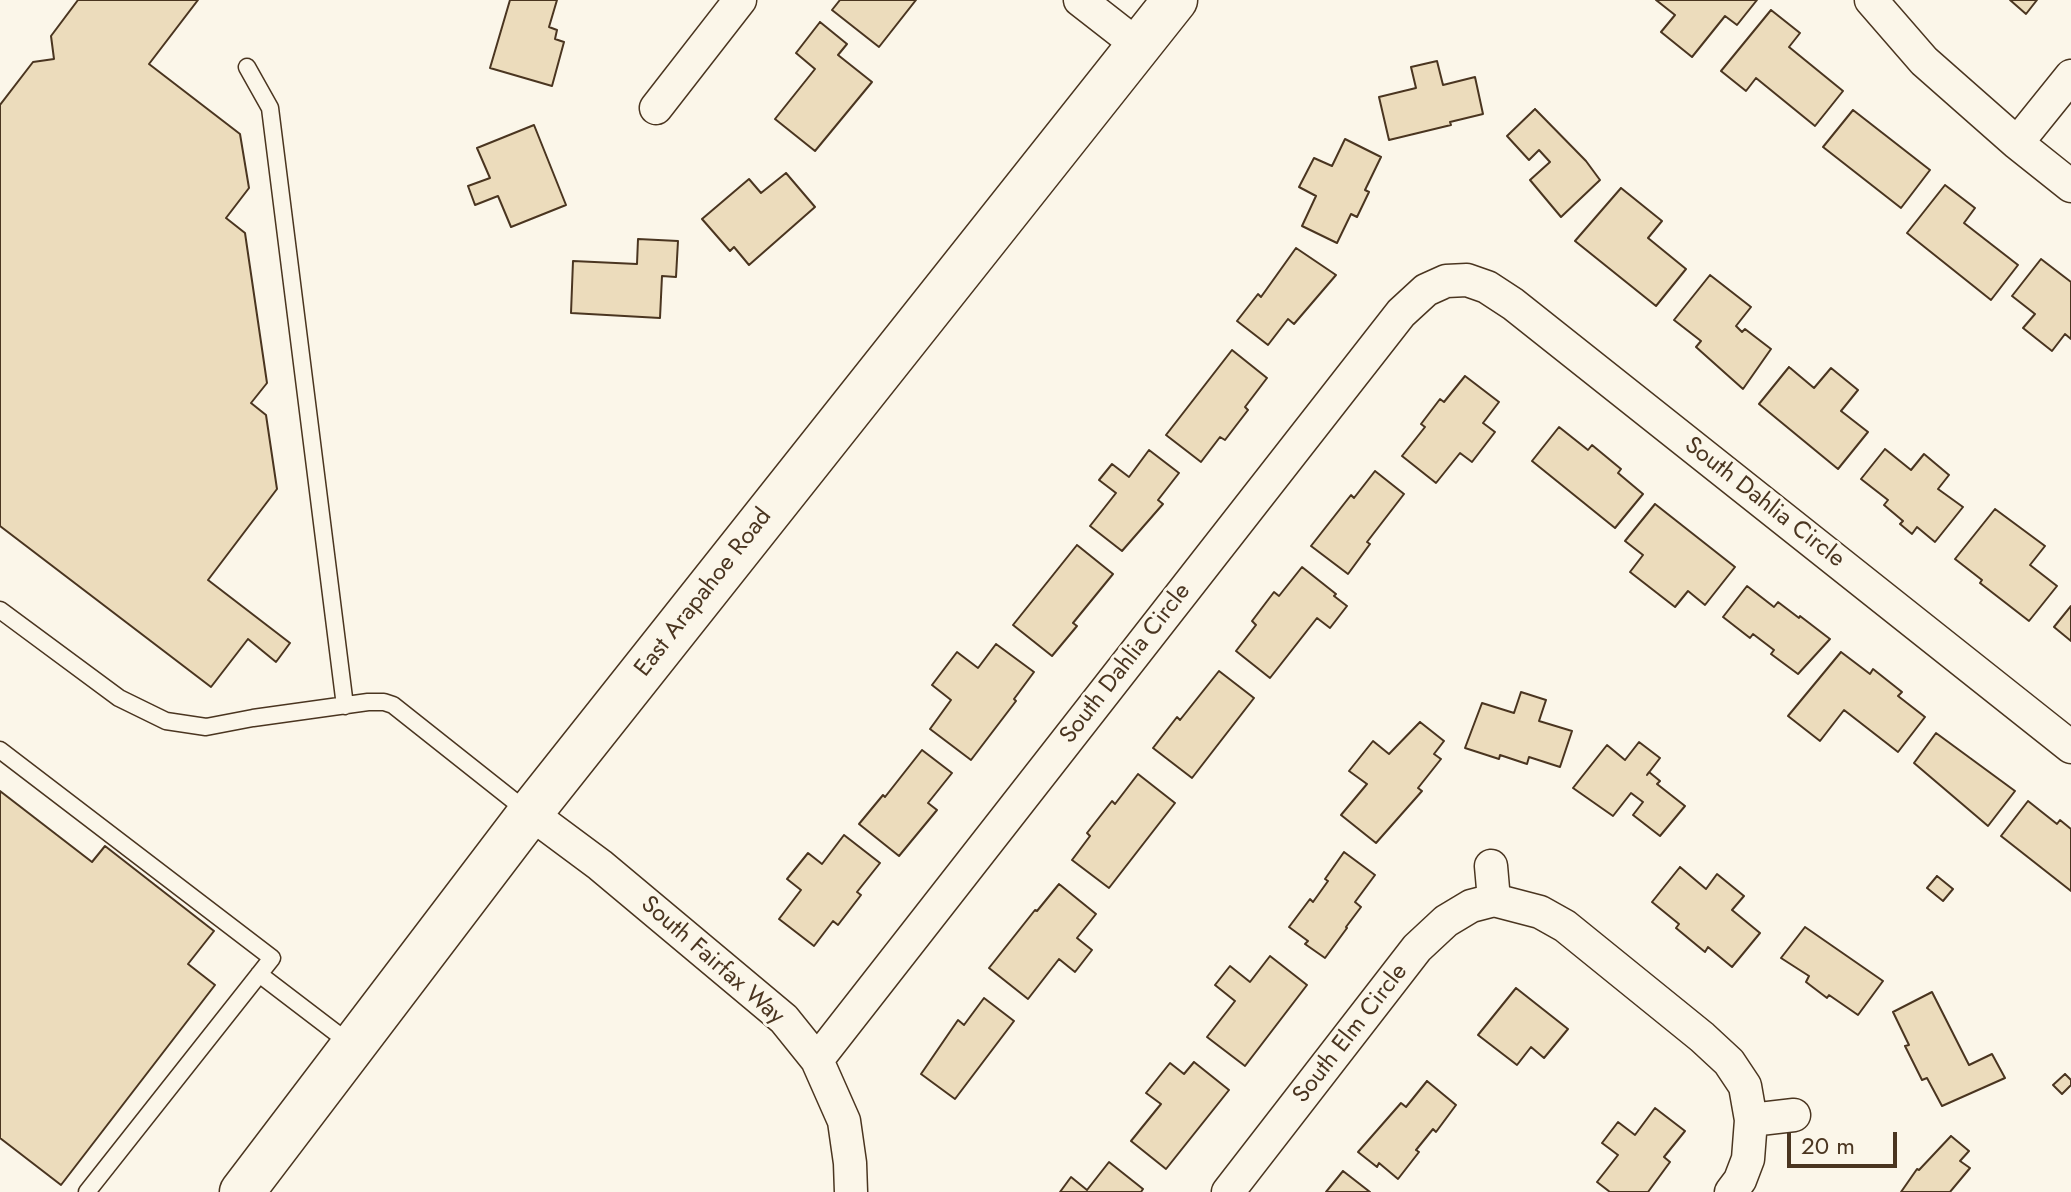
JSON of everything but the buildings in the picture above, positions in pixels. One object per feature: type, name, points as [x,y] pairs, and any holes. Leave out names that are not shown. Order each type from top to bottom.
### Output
[{"type":"main road","name":"East Arapahoe Road","points":[[242,1192],[530,813],[1175,0]]},
{"type":"street","points":[[656,108],[740,0]]},
{"type":"street","points":[[1080,0],[1139,46]]},
{"type":"street","points":[[1871,0],[1924,61],[2071,186]]},
{"type":"street","points":[[2017,143],[2071,76]]},
{"type":"street","name":"South Dahlia Circle","points":[[817,1060],[1401,313],[1447,267],[1513,304],[2071,747]]},
{"type":"street","name":"South Fairfax Way","points":[[530,813],[600,865],[784,1019],[817,1060],[844,1121],[851,1192]]},
{"type":"street","points":[[1491,866],[1494,900],[1540,912],[1565,926],[1729,1062],[1745,1086],[1751,1120],[1748,1159],[1740,1180],[1731,1192]]},
{"type":"street","name":"South Elm Circle","points":[[1228,1192],[1417,948],[1446,921],[1471,906],[1494,900]]},
{"type":"street","points":[[1751,1120],[1794,1115]]},
{"type":"lane","points":[[247,67],[270,108],[345,706]]},
{"type":"lane","points":[[0,610],[119,698],[166,721],[206,727],[345,706],[384,702],[393,705],[530,813]]},
{"type":"lane","points":[[0,750],[272,958],[87,1192]]},
{"type":"lane","points":[[259,974],[353,1046]]}]
